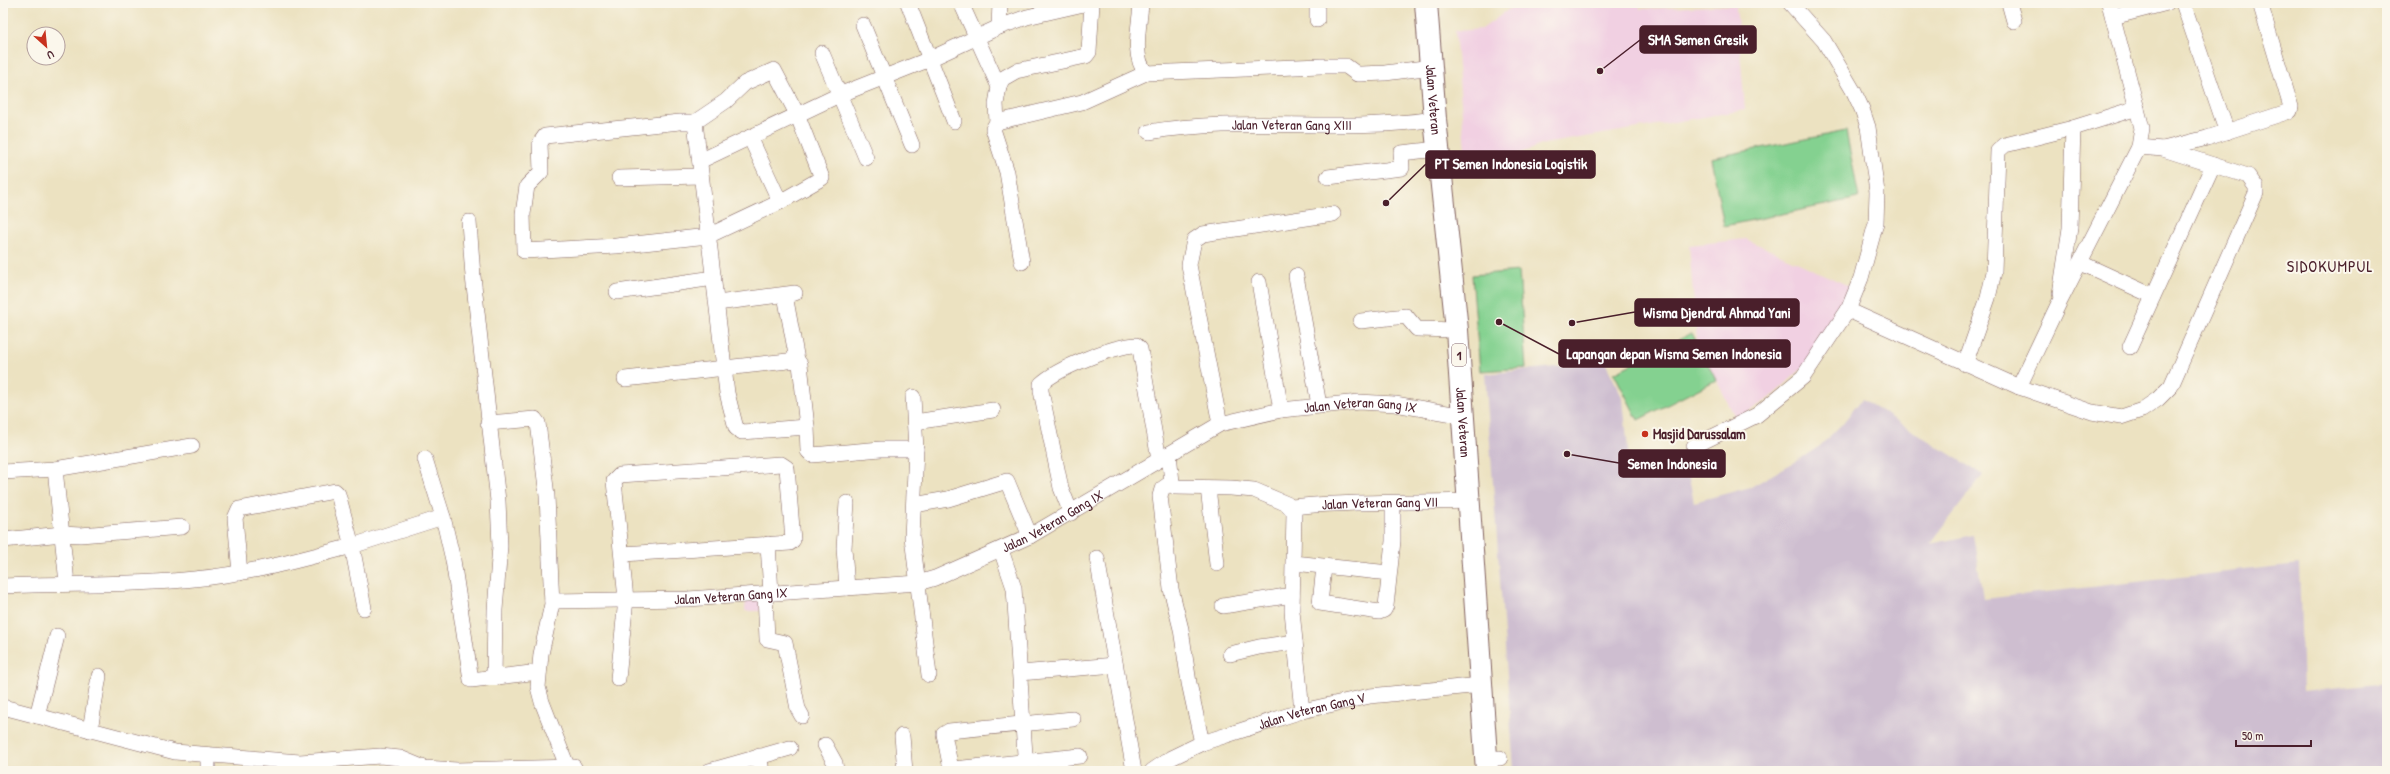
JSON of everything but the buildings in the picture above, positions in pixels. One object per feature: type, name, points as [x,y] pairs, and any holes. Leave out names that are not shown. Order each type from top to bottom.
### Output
[{"type":"highway","name":"Jalan Veteran","points":[[1426,3],[1435,119],[1457,330],[1464,416],[1481,685],[1491,712]]},
{"type":"highway","name":"Jalan Veteran","points":[[1441,3],[1474,442],[1494,765]]},
{"type":"street","points":[[908,3],[954,121]]},
{"type":"street","points":[[960,3],[977,37],[990,71],[999,87]]},
{"type":"street","points":[[999,27],[1000,3]]},
{"type":"street","points":[[700,161],[797,114],[930,59],[999,27],[1026,17],[1088,3]]},
{"type":"street","points":[[1022,262],[1007,172],[993,129],[997,122],[996,104],[999,87],[1002,79],[1016,71],[1086,56],[1089,52],[1092,3]]},
{"type":"street","points":[[1141,3],[1137,41],[1141,64],[1146,73]]},
{"type":"street","points":[[1317,3],[1317,20]]},
{"type":"street","points":[[1694,446],[1757,415],[1803,377],[1848,310],[1861,278],[1876,223],[1877,192],[1868,127],[1854,92],[1824,41],[1790,3]]},
{"type":"street","points":[[2009,3],[2014,21]]},
{"type":"street","points":[[2019,387],[2058,304],[2081,263],[2138,147],[2142,128],[2111,10],[2167,3]]},
{"type":"street","points":[[2183,3],[2227,132]]},
{"type":"street","points":[[2163,149],[2227,132],[2291,109],[2260,3]]},
{"type":"street","points":[[863,25],[912,145]]},
{"type":"street","points":[[822,53],[866,158]]},
{"type":"street","points":[[997,122],[1082,102],[1146,73],[1346,66],[1357,74],[1361,74],[1385,73],[1432,67]]},
{"type":"street","points":[[774,70],[797,114],[822,178],[780,202],[708,236],[528,252],[523,247],[523,214],[527,186],[541,172],[540,143],[545,136],[657,124],[695,122],[726,101],[745,83],[774,70]]},
{"type":"street","points":[[1965,364],[1988,298],[1994,272],[1998,151],[2005,145],[2073,128],[2137,108]]},
{"type":"street","name":"Jalan Veteran Gang XIII","points":[[1149,132],[1207,124],[1362,126],[1435,119]]},
{"type":"street","points":[[695,122],[731,413],[739,431],[807,427]]},
{"type":"street","points":[[2058,304],[2070,228],[2073,128]]},
{"type":"street","points":[[750,137],[780,202]]},
{"type":"street","points":[[1848,310],[2019,387],[2092,412],[2121,417],[2142,410],[2171,386],[2256,193],[2256,187],[2248,176],[2163,149],[2138,147]]},
{"type":"street","points":[[1328,177],[1402,168],[1401,153],[1438,149]]},
{"type":"street","points":[[2130,347],[2213,165]]},
{"type":"street","points":[[619,178],[701,176]]},
{"type":"street","points":[[1220,424],[1188,265],[1194,240],[1203,234],[1333,214]]},
{"type":"street","points":[[469,222],[488,423],[498,501],[500,546],[495,610],[494,678]]},
{"type":"street","points":[[2081,263],[2153,296]]},
{"type":"street","points":[[1296,276],[1319,405]]},
{"type":"street","points":[[617,292],[714,278]]},
{"type":"street","points":[[1259,282],[1281,410]]},
{"type":"street","points":[[717,303],[790,294],[797,360],[800,364],[807,427],[808,451],[812,455],[881,449],[916,449]]},
{"type":"street","points":[[1361,321],[1406,316],[1417,329],[1457,330]]},
{"type":"street","points":[[1071,513],[1061,488],[1041,391],[1041,384],[1047,378],[1074,364],[1136,345],[1140,350],[1149,398],[1164,457],[1175,487],[1254,490],[1292,507],[1296,519],[1292,596],[1302,711]]},
{"type":"street","points":[[626,379],[797,360]]},
{"type":"street","points":[[913,397],[916,449],[912,537],[929,675]]},
{"type":"street","name":"Jalan Veteran Gang IX","points":[[552,601],[688,599],[918,583],[935,578],[1030,536],[1220,424],[1281,410],[1319,405],[1375,402],[1464,416]]},
{"type":"street","points":[[915,422],[993,410]]},
{"type":"street","points":[[3,707],[175,752],[300,762],[380,756],[400,758],[424,768],[450,770],[571,769],[542,702],[538,687],[541,654],[550,620],[552,601],[547,496],[538,423],[535,419],[488,423]]},
{"type":"street","points":[[3,472],[55,469],[192,446]]},
{"type":"street","points":[[425,459],[443,518],[454,567],[469,677],[472,681],[539,672]]},
{"type":"street","points":[[618,680],[626,599],[623,554],[614,480],[617,476],[781,464],[787,468],[793,540],[784,544],[623,554]]},
{"type":"street","points":[[55,469],[67,583]]},
{"type":"street","points":[[914,505],[948,499],[1008,481],[1030,536]]},
{"type":"street","points":[[1172,482],[1162,489],[1160,496],[1171,589],[1181,629],[1188,683],[1202,742]]},
{"type":"street","points":[[1208,488],[1217,564]]},
{"type":"street","points":[[240,573],[235,518],[236,512],[245,508],[335,491],[338,494],[352,546],[364,608]]},
{"type":"street","name":"Jalan Veteran Gang VII","points":[[1292,507],[1343,502],[1393,503],[1469,501]]},
{"type":"street","points":[[847,503],[844,548],[847,588]]},
{"type":"street","points":[[1324,567],[1320,603],[1378,612],[1384,610],[1386,606],[1393,542],[1393,503]]},
{"type":"street","points":[[3,586],[67,583],[132,583],[194,579],[240,573],[352,546],[443,518]]},
{"type":"street","points":[[3,540],[62,534],[80,535],[182,527]]},
{"type":"street","points":[[768,544],[767,639],[785,643],[798,709],[802,716]]},
{"type":"street","points":[[1001,550],[1014,588],[1026,766]]},
{"type":"street","points":[[1097,558],[1134,771]]},
{"type":"street","points":[[1294,564],[1390,573]]},
{"type":"street","points":[[1223,606],[1292,596]]},
{"type":"street","points":[[37,716],[57,636]]},
{"type":"street","points":[[1230,654],[1259,647],[1295,642]]},
{"type":"street","points":[[1020,673],[1115,665]]},
{"type":"street","points":[[90,730],[99,676]]},
{"type":"street","name":"Jalan Veteran Gang V","points":[[1152,771],[1171,758],[1202,742],[1302,711],[1370,696],[1481,685]]},
{"type":"street","points":[[1073,719],[949,731],[944,734],[950,764],[954,769],[1026,766],[1080,756]]},
{"type":"street","points":[[902,736],[905,771]]},
{"type":"street","points":[[825,745],[834,763],[836,771]]},
{"type":"street","points":[[709,771],[761,764],[790,748]]},
{"type":"street","points":[[208,755],[208,771]]},
{"type":"shaded area","points":[[1517,3],[1639,3],[1640,9],[1736,5],[1745,110],[1544,144],[1467,173],[1455,31],[1482,29]]},
{"type":"shaded area","points":[[1746,239],[1851,287],[1838,319],[1808,363],[1770,398],[1736,419],[1697,341],[1689,245]]},
{"type":"shaded area","points":[[1605,362],[1623,399],[1629,460],[1684,456],[1694,502],[1751,487],[1803,457],[1820,446],[1842,424],[1862,399],[1983,475],[1930,544],[1973,535],[1983,599],[2299,564],[2303,692],[2387,683],[2387,771],[1514,771],[1485,374]]},
{"type":"shaded area","points":[[761,596],[760,611],[745,611],[746,597]]},
{"type":"green space","points":[[1846,131],[1859,198],[1724,226],[1711,158]]},
{"type":"green space","points":[[1519,271],[1526,368],[1480,371],[1472,275]]},
{"type":"green space","points":[[1692,333],[1716,380],[1638,420],[1614,373]]},
{"type":"place","name":"SMA Semen Gresik","points":[[1600,71]]},
{"type":"place","name":"PT Semen Indonesia Logistik","points":[[1386,203]]},
{"type":"place","name":"Lapangan depan Wisma Semen Indonesia","points":[[1499,322]]},
{"type":"place","name":"Wisma Djendral Ahmad Yani","points":[[1572,323]]},
{"type":"place","name":"Masjid Darussalam","points":[[1645,434]]},
{"type":"place","name":"Semen Indonesia","points":[[1567,454]]},
{"type":"district","name":"SIDOKUMPUL","points":[[2330,266]]}]
